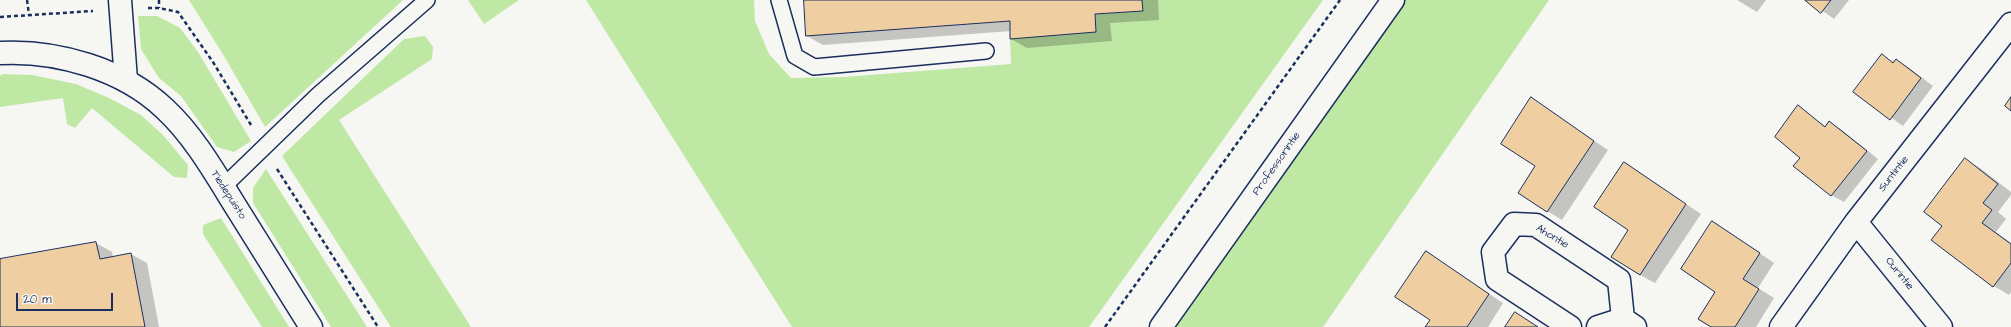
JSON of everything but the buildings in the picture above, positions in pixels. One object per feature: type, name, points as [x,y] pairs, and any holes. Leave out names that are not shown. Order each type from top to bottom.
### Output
[{"type":"street","name":"Professorintie","points":[[1161,327],[1393,0]]},
{"type":"street","points":[[120,4],[126,80]]},
{"type":"street","name":"Suntintie","points":[[1781,327],[1856,222],[2011,24]]},
{"type":"street","name":"Tiedepuisto","points":[[0,52],[54,57],[92,66],[126,80],[164,108],[189,136],[223,187],[311,327]]},
{"type":"street","name":"Ourintie","points":[[1856,222],[1941,327]]},
{"type":"street","name":"Ahontie","points":[[1570,327],[1497,279],[1493,252],[1514,224],[1536,225],[1619,280],[1629,323],[1598,327]]},
{"type":"lane","points":[[223,187],[318,95],[427,0]]},
{"type":"lane","points":[[779,0],[795,56],[814,67],[986,51]]},
{"type":"path","points":[[28,0],[29,15]]},
{"type":"path","points":[[158,0],[159,8]]},
{"type":"path","points":[[1105,327],[1340,0]]},
{"type":"path","points":[[0,17],[120,4],[159,8],[178,12],[213,62],[264,148],[378,327]]},
{"type":"green space","points":[[189,0],[403,0],[265,127],[224,56]]},
{"type":"green space","points":[[468,0],[519,0],[484,24]]},
{"type":"green space","points":[[586,0],[754,0],[755,21],[769,54],[791,78],[844,77],[1011,64],[1010,39],[1095,32],[1095,14],[1143,11],[1142,0],[1323,0],[1089,327],[792,327]]},
{"type":"green space","points":[[1401,0],[1549,0],[1323,327],[1169,327]]},
{"type":"green space","points":[[138,16],[157,16],[180,28],[198,52],[251,141],[234,152],[217,147],[181,96],[159,78],[141,49]]},
{"type":"green space","points":[[425,36],[433,47],[432,59],[339,120],[471,327],[391,327],[282,156],[404,39]]},
{"type":"green space","points":[[2,74],[32,75],[76,84],[109,98],[141,115],[163,135],[188,165],[187,178],[174,177],[92,108],[75,128],[67,124],[63,98],[0,107],[0,76]]},
{"type":"green space","points":[[266,169],[367,327],[331,327],[253,203],[253,188]]},
{"type":"green space","points":[[221,218],[289,327],[262,327],[203,234],[203,225]]}]
